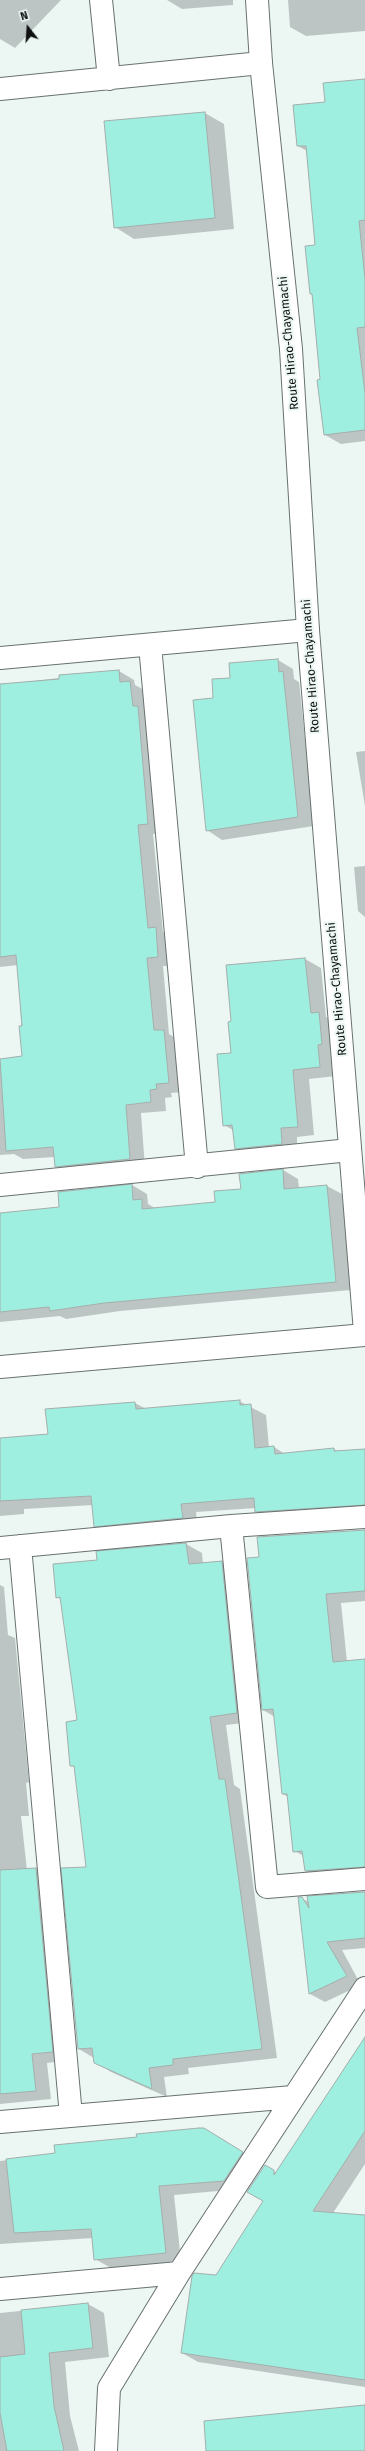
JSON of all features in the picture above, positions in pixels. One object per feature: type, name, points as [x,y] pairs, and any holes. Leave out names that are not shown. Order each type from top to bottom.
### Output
[{"type":"street","points":[[101,0],[109,79]]},
{"type":"street","name":"Route Hirao-Chayamachi","points":[[257,0],[261,63],[291,349],[308,630],[365,1332]]},
{"type":"street","points":[[0,89],[261,63]]},
{"type":"street","points":[[0,658],[308,630]]},
{"type":"street","points":[[150,645],[197,1166]]},
{"type":"street","points":[[0,1185],[350,1150]]},
{"type":"street","points":[[0,1367],[365,1336]]},
{"type":"street","points":[[71,2116],[10,1547],[231,1526],[365,1517]]},
{"type":"street","points":[[231,1526],[267,1887],[365,1879]]},
{"type":"street","points":[[106,2451],[109,2388],[179,2273],[365,1988]]},
{"type":"street","points":[[0,2122],[294,2097]]},
{"type":"street","points":[[0,2289],[179,2273]]},
{"type":"building","points":[[365,79],[365,220],[359,221],[365,279],[365,327],[357,328],[365,393],[365,430],[324,435],[317,380],[320,379],[312,294],[310,294],[305,246],[315,245],[306,146],[297,146],[293,105],[325,102],[323,83]]},
{"type":"building","points":[[205,112],[215,218],[114,228],[104,121]]},
{"type":"building","points":[[278,659],[279,672],[283,671],[298,817],[206,831],[193,700],[213,698],[212,679],[230,678],[229,663]]},
{"type":"building","points":[[119,670],[120,682],[130,681],[133,706],[138,706],[148,824],[138,825],[148,928],[156,927],[158,957],[147,958],[154,1030],[164,1030],[169,1083],[156,1084],[157,1089],[150,1090],[151,1102],[126,1105],[130,1159],[55,1167],[53,1147],[6,1151],[0,1059],[22,1056],[19,1026],[22,1026],[16,955],[0,957],[0,684],[59,679],[59,675]]},
{"type":"building","points":[[305,958],[311,1013],[319,1012],[322,1044],[318,1045],[320,1067],[293,1070],[298,1127],[281,1128],[282,1144],[235,1149],[232,1125],[223,1126],[217,1054],[231,1053],[228,1022],[231,1021],[226,965]]},
{"type":"building","points":[[283,1169],[284,1189],[327,1185],[336,1282],[104,1303],[50,1311],[49,1307],[0,1312],[0,1213],[59,1207],[58,1192],[132,1184],[133,1200],[142,1199],[142,1209],[215,1202],[214,1191],[241,1189],[239,1174]]},
{"type":"building","points":[[240,1400],[240,1405],[251,1404],[255,1448],[274,1446],[275,1454],[334,1448],[334,1451],[365,1449],[365,1505],[255,1512],[254,1498],[181,1504],[183,1518],[94,1527],[91,1496],[0,1501],[0,1438],[48,1434],[45,1409],[135,1402],[136,1409]]},
{"type":"building","points":[[365,1530],[365,1591],[326,1594],[333,1662],[365,1659],[365,1867],[305,1871],[302,1851],[293,1852],[287,1794],[282,1794],[273,1709],[262,1710],[247,1558],[259,1557],[257,1537]]},
{"type":"building","points":[[186,1543],[189,1564],[222,1561],[237,1713],[210,1717],[219,1779],[225,1779],[262,2049],[173,2059],[173,2065],[149,2068],[152,2089],[94,2063],[92,2048],[78,2049],[61,1868],[86,1867],[74,1766],[70,1766],[66,1722],[77,1720],[60,1597],[56,1598],[53,1564],[97,1560],[96,1551]]},
{"type":"building","points":[[36,1868],[53,2052],[32,2054],[36,2091],[0,2094],[0,1870]]},
{"type":"building","points":[[365,1892],[365,1938],[327,1942],[347,1976],[309,1994],[298,1897],[302,1897],[309,1908],[307,1896]]},
{"type":"building","points":[[365,2037],[365,2131],[313,2211],[365,2215],[365,2380],[181,2353],[192,2276],[194,2273],[216,2275],[263,2201],[247,2192],[265,2165],[274,2170],[274,2175]]},
{"type":"building","points":[[204,2128],[243,2152],[224,2181],[159,2186],[166,2253],[94,2260],[91,2229],[14,2233],[6,2159],[55,2153],[54,2145],[137,2137],[136,2134]]},
{"type":"building","points":[[88,2303],[93,2348],[49,2353],[54,2406],[64,2451],[7,2451],[0,2413],[0,2357],[25,2354],[21,2310]]},
{"type":"building","points":[[365,2405],[365,2451],[206,2451],[204,2421]]}]
